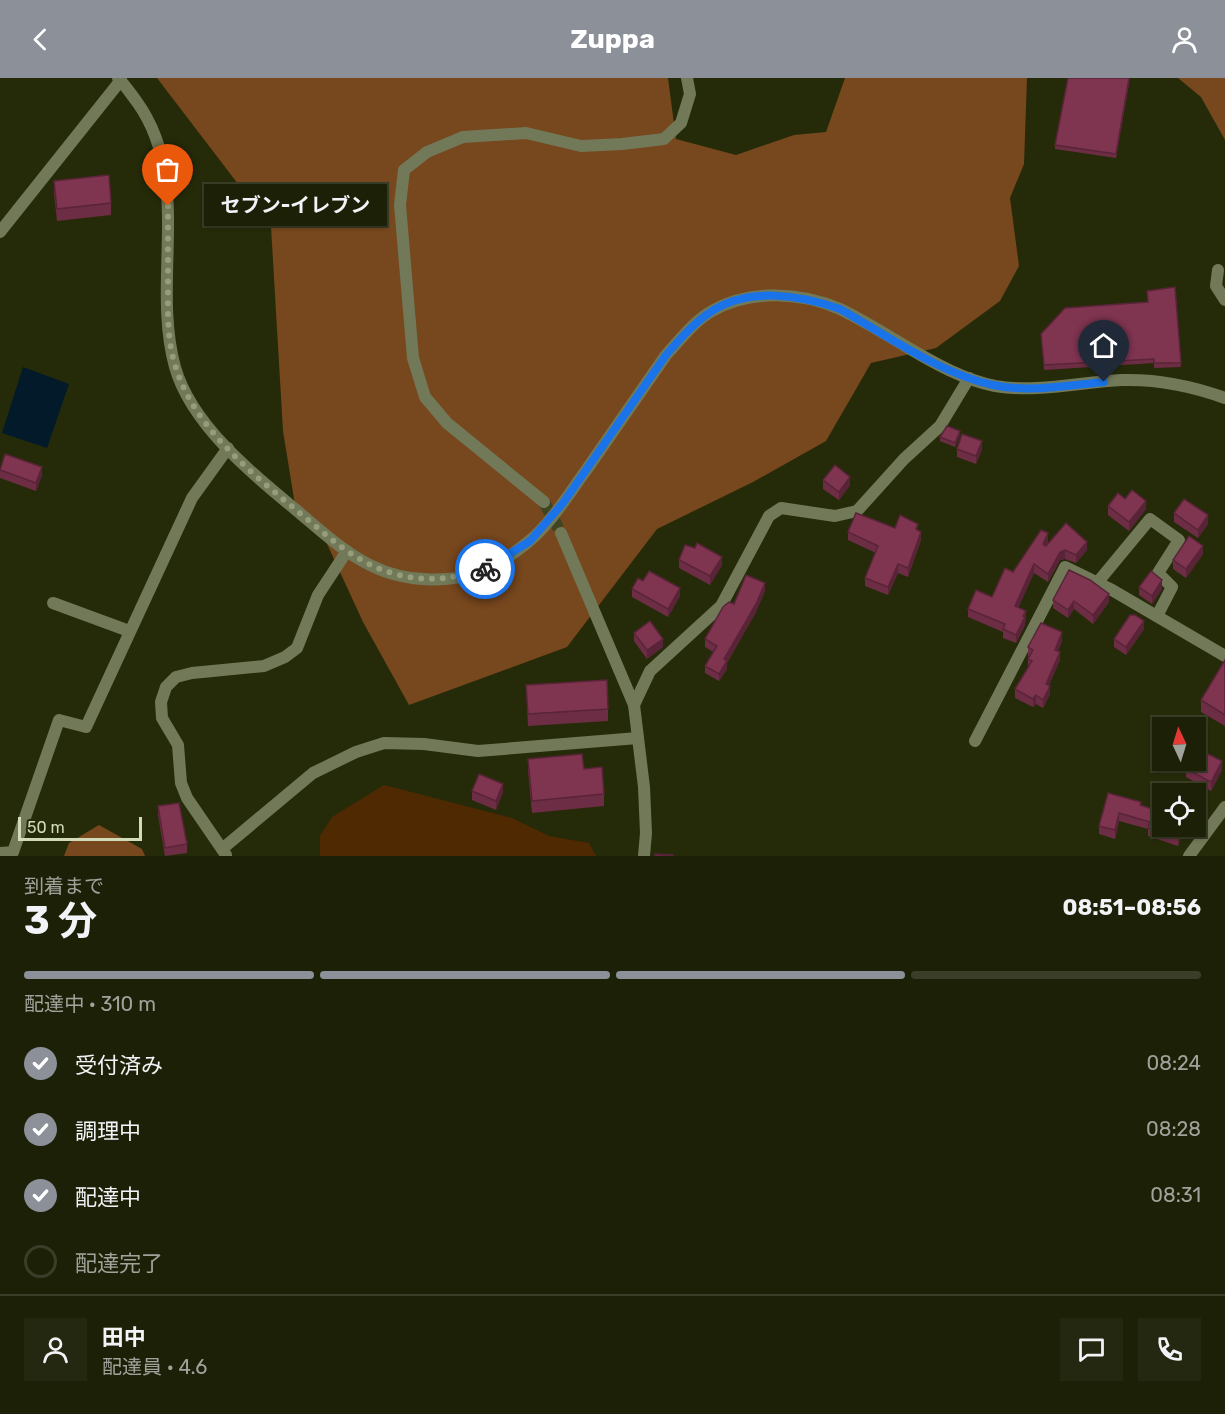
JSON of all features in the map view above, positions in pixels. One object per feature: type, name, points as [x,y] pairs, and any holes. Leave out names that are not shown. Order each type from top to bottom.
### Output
[{"type":"street","points":[[544,502],[447,423],[425,397],[413,358],[400,206],[404,170],[427,152],[463,137],[526,133],[580,146],[664,139],[681,123],[690,94],[687,78]]},
{"type":"street","points":[[0,232],[120,79],[149,119],[159,146],[168,185],[168,330],[176,369],[192,403],[244,467],[346,552],[372,567],[393,574],[439,580],[467,575],[498,563],[530,541],[563,503],[666,355],[711,311],[743,297],[774,296],[810,299],[840,309],[934,362],[969,378],[994,386],[1026,388],[1124,380],[1193,386],[1225,398]]},
{"type":"street","points":[[1218,270],[1216,286],[1225,300]]},
{"type":"street","points":[[634,705],[650,671],[721,606],[769,516],[781,508],[835,516],[856,511],[904,459],[940,426],[969,378]]},
{"type":"street","points":[[0,853],[13,852],[59,720],[86,727],[192,498],[228,448]]},
{"type":"street","points":[[1097,583],[1150,519],[1179,540],[1158,573],[1172,586],[1156,616]]},
{"type":"street","points":[[561,533],[634,705],[644,787],[646,833],[644,856]]},
{"type":"street","points":[[346,552],[318,595],[297,648],[285,657],[264,666],[192,673],[176,677],[166,687],[161,702],[162,718],[178,745],[181,783],[187,798],[224,853],[313,773],[356,752],[384,742],[424,744],[478,751],[638,738]]},
{"type":"street","points":[[975,741],[1065,567],[1225,656]]},
{"type":"street","points":[[53,603],[129,631]]},
{"type":"street","points":[[1189,856],[1225,807]]},
{"type":"shaded area","points":[[157,78],[668,78],[676,139],[736,155],[794,135],[826,132],[845,78],[1027,78],[1024,164],[1010,198],[1019,266],[1000,301],[936,348],[871,363],[826,441],[753,482],[657,529],[567,647],[409,705],[363,622],[322,533],[295,505],[283,431],[271,227]]},
{"type":"shaded area","points":[[1178,78],[1225,78],[1225,140],[1201,97]]},
{"type":"shaded area","points":[[384,785],[512,818],[549,836],[589,843],[596,856],[320,856],[320,836],[332,817]]},
{"type":"shaded area","points":[[99,825],[142,849],[145,856],[64,856],[69,843]]},
{"type":"water","points":[[23,367],[69,384],[47,448],[2,433]]},
{"type":"building","points":[[1068,78],[1129,78],[1116,154],[1055,145]]},
{"type":"building","points":[[109,175],[111,203],[57,209],[54,181]]},
{"type":"building","points":[[1175,287],[1181,363],[1154,363],[1154,359],[1044,365],[1041,334],[1065,308],[1148,302],[1147,291]]},
{"type":"building","points":[[947,426],[960,431],[955,443],[940,437]]},
{"type":"building","points":[[962,434],[982,441],[976,456],[957,449]]},
{"type":"building","points":[[5,454],[42,467],[36,483],[0,470]]},
{"type":"building","points":[[835,465],[850,477],[839,492],[823,480]]},
{"type":"building","points":[[1132,490],[1146,501],[1129,522],[1108,506],[1118,493],[1125,499]]},
{"type":"building","points":[[1184,499],[1208,515],[1198,530],[1174,513]]},
{"type":"building","points":[[856,513],[895,528],[900,515],[918,524],[916,529],[921,532],[908,568],[898,564],[888,587],[865,578],[878,546],[848,532]]},
{"type":"building","points":[[1066,523],[1087,542],[1076,555],[1065,550],[1060,552],[1048,574],[1034,564],[1015,606],[1026,611],[1016,635],[1003,629],[1005,624],[968,609],[976,590],[992,597],[1005,568],[1013,572],[1041,530],[1048,533],[1043,544],[1046,546]]},
{"type":"building","points":[[1189,536],[1203,546],[1186,569],[1173,560]]},
{"type":"building","points":[[697,543],[722,557],[710,576],[679,560],[685,545],[695,548]]},
{"type":"building","points":[[1069,570],[1090,580],[1109,594],[1093,615],[1074,601],[1068,610],[1053,600]]},
{"type":"building","points":[[649,571],[680,588],[668,609],[632,589],[638,578],[643,581]]},
{"type":"building","points":[[1151,571],[1162,580],[1152,596],[1139,587]]},
{"type":"building","points":[[746,575],[765,583],[756,604],[724,659],[727,661],[719,674],[705,666],[717,646],[705,639],[723,607],[729,602],[734,604]]},
{"type":"building","points":[[1130,615],[1135,615],[1144,621],[1126,647],[1114,639]]},
{"type":"building","points":[[650,621],[663,639],[647,650],[634,633]]},
{"type":"building","points":[[1041,623],[1062,632],[1055,650],[1060,652],[1046,684],[1050,686],[1043,700],[1036,695],[1033,699],[1015,689],[1032,661],[1028,659],[1033,650],[1028,647]]},
{"type":"building","points":[[1225,660],[1225,715],[1201,700]]},
{"type":"building","points":[[607,680],[608,709],[528,714],[526,685]]},
{"type":"building","points":[[1206,753],[1222,761],[1211,782],[1190,771],[1206,771]]},
{"type":"building","points":[[582,754],[584,769],[602,767],[604,794],[532,801],[528,759]]},
{"type":"building","points":[[479,774],[503,784],[496,801],[472,791]]},
{"type":"building","points":[[1108,793],[1141,802],[1140,805],[1152,809],[1152,829],[1148,828],[1150,822],[1119,813],[1115,830],[1099,826]]},
{"type":"building","points":[[179,803],[187,844],[165,848],[158,806]]},
{"type":"building","points":[[655,854],[673,855],[673,856],[655,856]]},
{"type":"tunnel","points":[[544,502],[561,533]]},
{"type":"way so far","points":[[168,206],[168,330],[176,369],[192,403],[215,434],[244,467],[346,552],[372,567],[393,574],[439,580],[485,569]]},
{"type":"place","name":"セブン-イレブン","points":[[168,206]]},
{"type":"route","points":[[485,569],[530,541],[563,503],[666,355],[685,334],[711,311],[743,297],[774,296],[810,299],[840,309],[934,362],[969,378],[994,386],[1026,388],[1104,382]]}]
